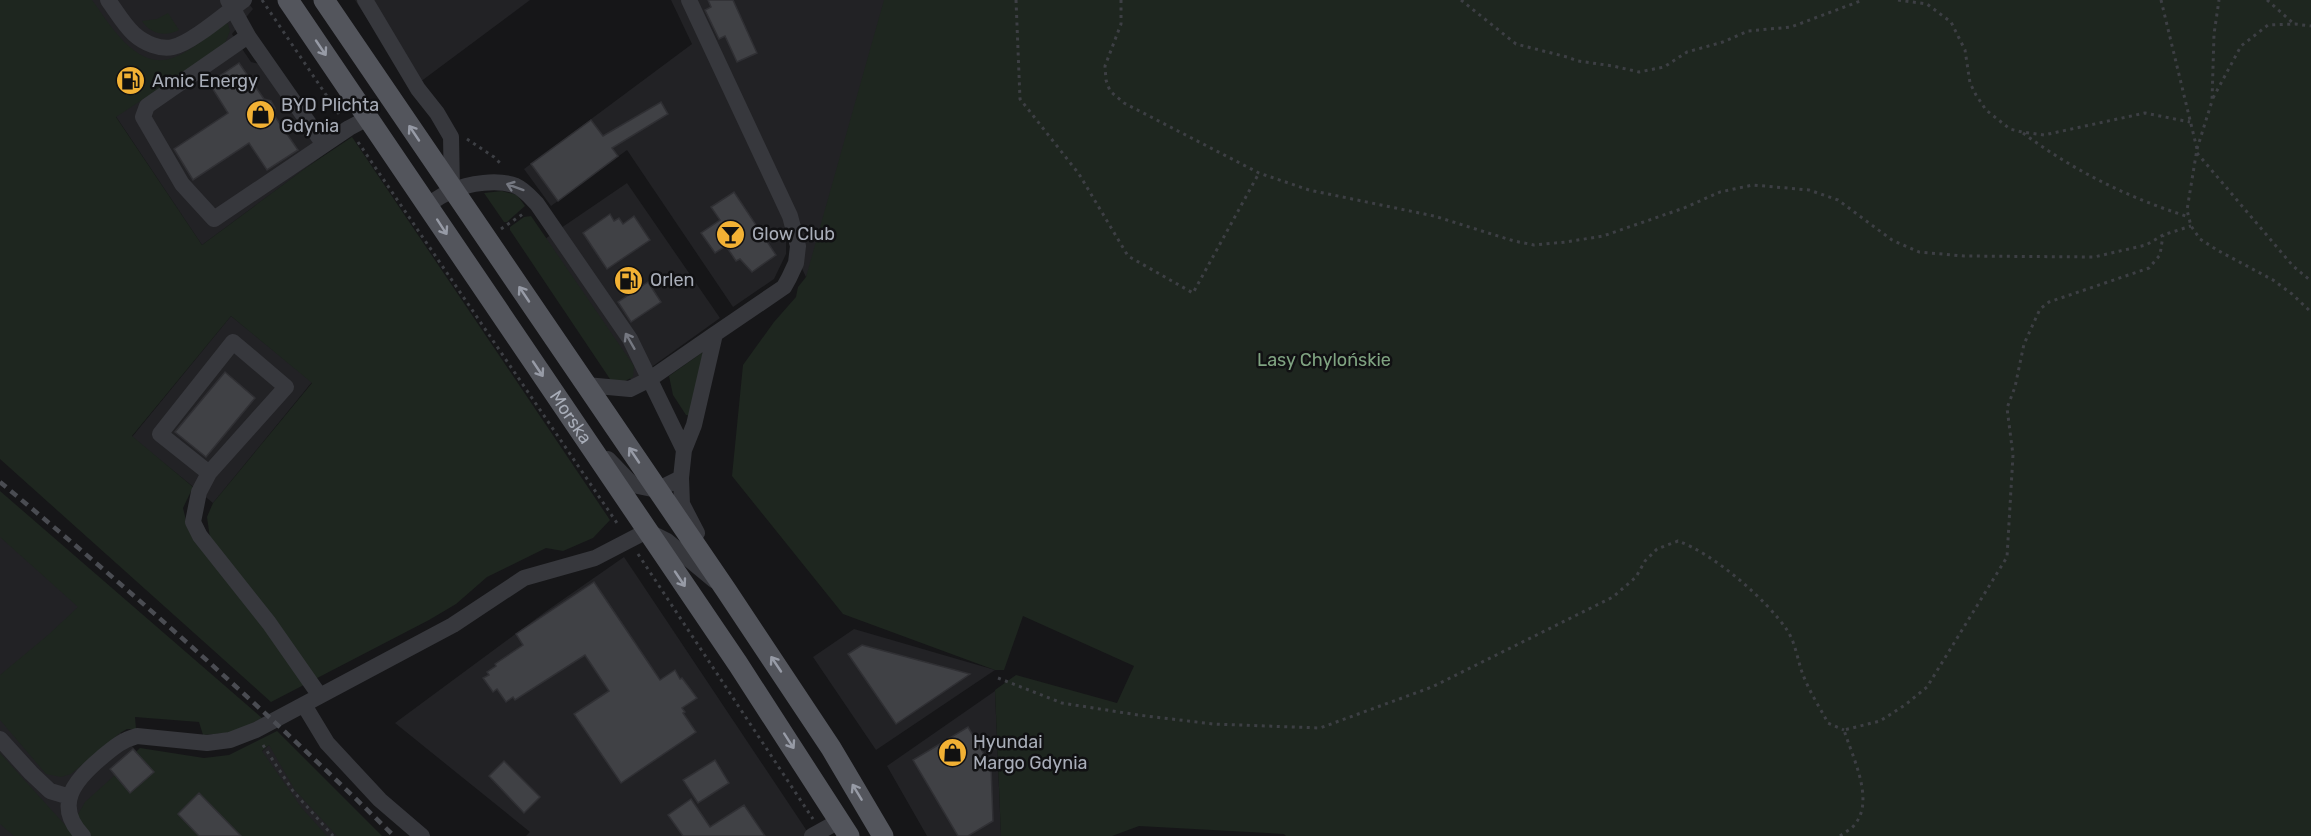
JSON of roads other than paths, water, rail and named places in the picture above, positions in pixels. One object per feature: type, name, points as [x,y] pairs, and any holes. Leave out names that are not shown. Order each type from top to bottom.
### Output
[{"type":"main road","name":"Morska","points":[[288,0],[578,428],[639,536],[738,664],[844,828]]},
{"type":"main road","name":"Morska","points":[[324,0],[726,590],[831,748],[883,836]]},
{"type":"lane","points":[[108,0],[133,33],[149,44],[166,48],[174,47],[190,39],[235,3],[248,36],[324,145]]},
{"type":"lane","points":[[365,0],[418,89],[444,123],[451,137],[453,190]]},
{"type":"lane","points":[[586,385],[630,389],[650,379],[784,287],[796,263],[798,246],[790,216],[689,0]]},
{"type":"lane","points":[[248,36],[147,106],[143,117],[182,184],[214,219],[349,128],[368,118]]},
{"type":"lane","points":[[428,205],[453,190],[473,185],[514,184],[523,190],[537,204],[630,339],[684,450]]},
{"type":"lane","points":[[715,334],[694,425],[684,450],[681,478],[682,504],[726,590]]},
{"type":"lane","points":[[208,473],[160,434],[233,342],[286,387],[208,473],[200,492],[193,522],[269,623],[320,696]]},
{"type":"lane","points":[[578,428],[633,485],[657,490],[681,478]]},
{"type":"lane","points":[[83,836],[75,828],[68,810],[75,782],[126,739],[136,736],[207,742],[230,740],[256,730],[453,625],[524,578],[595,558],[639,536],[667,541],[726,590]]},
{"type":"lane","points":[[304,705],[327,743],[380,800],[422,836]]},
{"type":"lane","points":[[0,740],[31,774],[50,790],[70,797]]},
{"type":"lane","points":[[816,834],[844,828]]},
{"type":"railway","points":[[0,482],[201,655],[394,836]]},
{"type":"place","name":"Amic Energy","points":[[131,81]]},
{"type":"place","name":"BYD Plichta Gdynia","points":[[260,115]]},
{"type":"place","name":"Glow Club","points":[[731,234]]},
{"type":"place","name":"Orlen","points":[[629,280]]},
{"type":"place","name":"Hyundai Margo Gdynia","points":[[952,752]]},
{"type":"park label","name":"Lasy Chylońskie","points":[[1324,360]]}]
